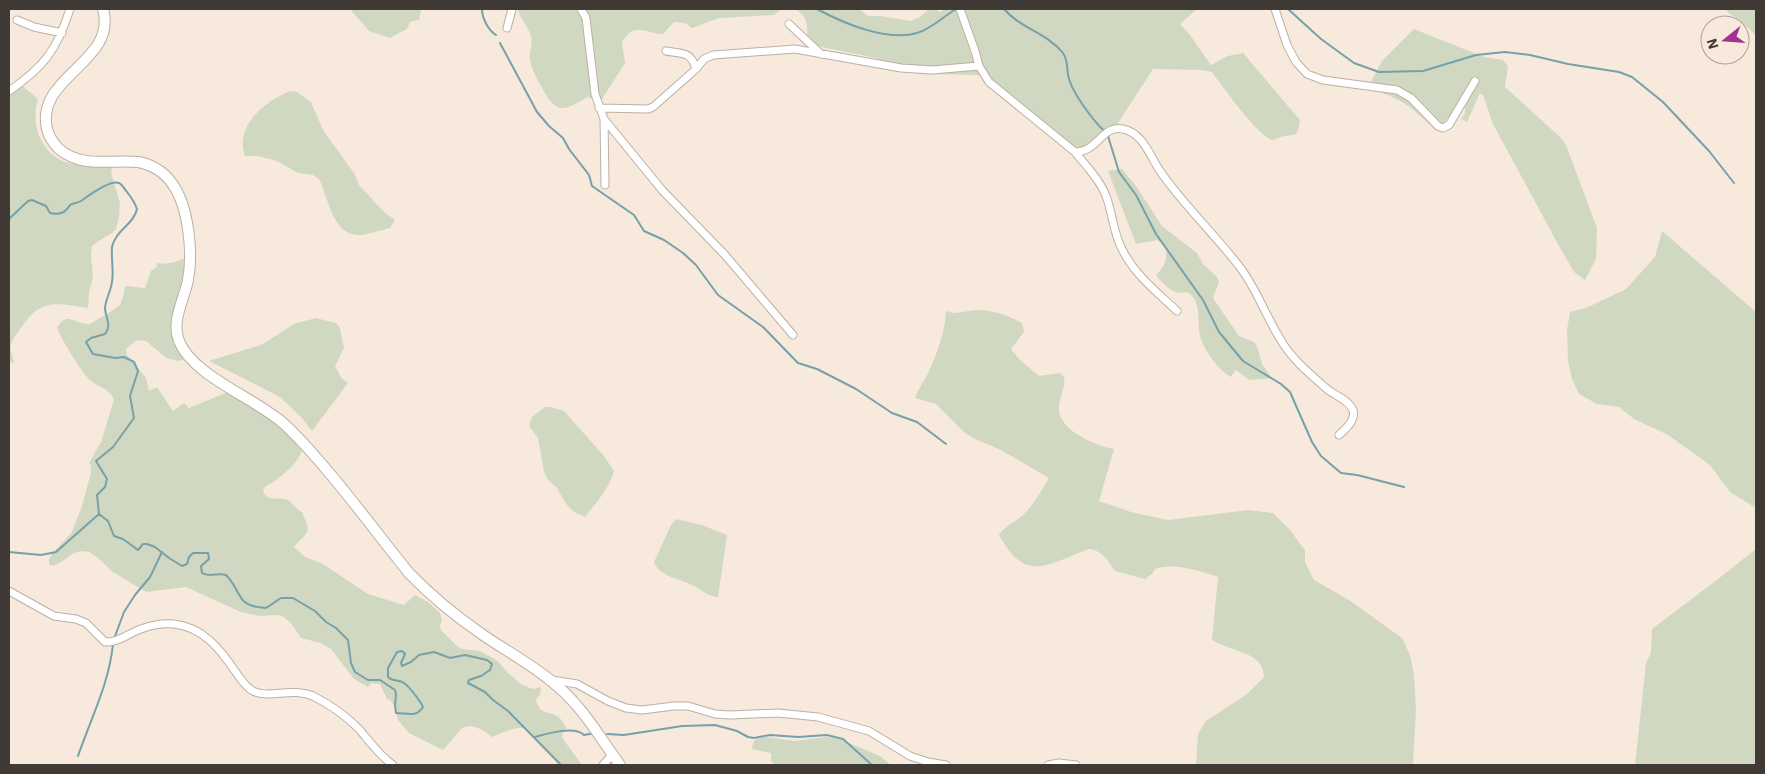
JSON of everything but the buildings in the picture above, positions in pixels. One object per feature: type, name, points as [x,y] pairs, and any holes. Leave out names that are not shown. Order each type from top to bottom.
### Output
[{"type":"main road","points":[[103,9],[105,26],[100,40],[89,57],[60,84],[50,98],[46,114],[48,130],[54,144],[67,155],[83,161],[139,162],[163,173],[172,182],[180,196],[187,222],[190,266],[183,299],[177,315],[177,328],[179,341],[188,356],[207,373],[267,410],[283,423],[310,450],[423,588],[482,634],[550,680],[576,703],[620,765]]},
{"type":"street","points":[[9,91],[39,68],[52,51],[62,33],[70,9]]},
{"type":"street","points":[[507,28],[512,9]]},
{"type":"street","points":[[580,9],[586,18],[595,94],[604,119],[662,190],[725,255],[794,335]]},
{"type":"street","points":[[1275,9],[1296,62],[1307,74],[1323,80],[1397,90],[1411,98],[1438,126],[1443,128],[1449,125],[1475,81]]},
{"type":"street","points":[[960,10],[976,51],[979,66],[989,82],[1074,152],[1097,180],[1106,196],[1116,236],[1124,254],[1140,275],[1177,312]]},
{"type":"street","points":[[17,20],[34,27],[62,33]]},
{"type":"street","points":[[789,24],[821,54]]},
{"type":"street","points":[[599,108],[648,109],[696,69],[704,59],[713,55],[795,49],[901,68],[932,70],[979,66]]},
{"type":"street","points":[[666,51],[686,54],[690,57],[696,69]]},
{"type":"street","points":[[604,119],[605,185]]},
{"type":"street","points":[[1074,152],[1090,148],[1109,131],[1116,128],[1129,131],[1138,137],[1148,149],[1159,170],[1182,200],[1242,271],[1283,344],[1302,366],[1328,390],[1348,403],[1352,409],[1353,416],[1350,424],[1339,435]]},
{"type":"street","points":[[9,591],[54,616],[76,619],[86,623],[105,642],[111,642],[141,629],[158,625],[175,624],[188,627],[203,634],[214,644],[246,686],[253,691],[264,694],[301,692],[314,697],[347,718],[393,765]]},
{"type":"street","points":[[550,680],[577,684],[608,701],[626,708],[642,710],[688,706],[715,714],[778,713],[818,717],[870,731],[910,756],[946,765]]},
{"type":"street","points":[[603,765],[612,755]]},
{"type":"street","points":[[1048,765],[1059,763],[1076,765]]},
{"type":"green space","points":[[350,9],[421,9],[419,20],[410,22],[407,29],[390,38],[369,31]]},
{"type":"green space","points":[[518,9],[783,9],[773,15],[719,18],[692,28],[685,23],[674,22],[663,34],[640,30],[631,32],[622,42],[625,63],[600,102],[588,97],[561,108],[552,103],[547,97],[535,74],[530,60],[531,37]]},
{"type":"green space","points":[[795,9],[860,9],[870,16],[911,21],[920,17],[929,9],[935,9],[940,12],[946,9],[1197,9],[1180,24],[1211,65],[1228,56],[1243,53],[1300,120],[1299,128],[1297,133],[1293,135],[1283,136],[1274,140],[1270,139],[1248,119],[1212,72],[1153,69],[1114,129],[1095,143],[1077,149],[980,75],[906,72],[876,58],[807,44],[807,24],[800,12]]},
{"type":"green space","points":[[1727,9],[1756,9],[1756,36],[1750,30],[1750,15],[1732,15],[1727,12]]},
{"type":"green space","points":[[1414,29],[1484,57],[1503,60],[1508,66],[1505,87],[1560,137],[1566,145],[1597,228],[1596,259],[1585,280],[1574,272],[1559,246],[1493,124],[1483,95],[1479,95],[1467,122],[1461,119],[1465,113],[1465,105],[1459,106],[1436,131],[1405,104],[1389,96],[1367,89],[1382,61]]},
{"type":"green space","points":[[18,82],[38,99],[36,109],[37,128],[40,138],[51,154],[69,163],[113,165],[111,173],[120,203],[116,229],[92,246],[93,277],[89,292],[88,308],[58,304],[42,307],[35,312],[28,318],[12,341],[11,353],[13,364],[9,361],[9,92]]},
{"type":"green space","points":[[290,91],[297,92],[311,102],[323,130],[354,173],[359,185],[385,213],[395,220],[390,228],[359,235],[348,232],[341,228],[336,221],[319,179],[313,175],[298,173],[277,161],[258,156],[245,156],[244,135],[254,116],[271,101]]},
{"type":"green space","points":[[1122,169],[1136,186],[1162,226],[1197,253],[1203,264],[1217,277],[1219,282],[1213,298],[1239,336],[1254,342],[1257,346],[1262,364],[1272,378],[1249,380],[1236,370],[1232,377],[1227,375],[1214,361],[1201,339],[1197,307],[1192,296],[1187,292],[1182,293],[1170,289],[1156,275],[1165,262],[1165,246],[1157,240],[1136,244],[1108,171]]},
{"type":"green space","points":[[1662,231],[1756,312],[1756,508],[1730,492],[1710,465],[1668,435],[1634,419],[1619,407],[1597,404],[1579,394],[1572,379],[1568,361],[1567,330],[1570,312],[1586,308],[1626,289],[1655,257]]},
{"type":"green space","points":[[189,257],[176,311],[187,358],[179,361],[166,358],[146,341],[137,340],[126,349],[127,355],[146,378],[149,391],[157,387],[173,411],[184,403],[189,408],[230,391],[257,406],[303,446],[299,457],[292,466],[275,481],[266,486],[263,491],[267,497],[287,500],[302,512],[308,528],[306,534],[294,547],[305,557],[323,564],[368,594],[404,605],[415,595],[428,602],[440,613],[442,620],[441,630],[457,646],[462,649],[480,651],[498,661],[522,685],[533,689],[541,687],[540,695],[536,699],[538,706],[541,710],[563,721],[566,728],[562,734],[563,739],[582,765],[559,765],[526,729],[522,728],[509,730],[492,737],[478,728],[470,726],[462,728],[443,750],[409,733],[398,720],[394,705],[387,699],[380,684],[371,683],[368,687],[354,679],[331,649],[321,643],[301,638],[291,623],[284,617],[277,615],[259,616],[241,612],[186,587],[146,592],[113,572],[89,552],[74,553],[53,566],[49,564],[51,555],[72,532],[81,509],[91,473],[89,463],[101,442],[114,400],[110,393],[87,377],[72,356],[57,328],[64,320],[68,319],[90,324],[112,311],[121,303],[125,286],[145,288],[151,271],[157,267],[157,263],[169,263]]},
{"type":"green space","points":[[977,310],[1000,314],[1022,323],[1024,332],[1011,349],[1020,360],[1039,376],[1060,373],[1064,377],[1059,407],[1064,423],[1079,436],[1114,449],[1099,501],[1131,512],[1168,520],[1249,510],[1273,513],[1291,531],[1305,550],[1305,562],[1314,580],[1349,600],[1402,638],[1410,655],[1414,674],[1416,710],[1413,765],[1196,765],[1198,734],[1206,721],[1247,694],[1264,677],[1261,665],[1253,657],[1212,640],[1218,577],[1186,568],[1170,566],[1155,569],[1145,579],[1115,571],[1098,551],[1089,549],[1049,565],[1028,565],[1018,560],[1009,550],[999,535],[1028,510],[1049,478],[1001,450],[965,433],[936,404],[915,398],[937,351],[944,327],[946,311],[954,313]]},
{"type":"green space","points":[[316,318],[336,323],[340,328],[344,348],[335,366],[342,379],[348,383],[312,431],[302,418],[280,397],[209,361],[261,345],[294,324]]},
{"type":"green space","points":[[545,407],[564,411],[604,456],[614,471],[606,490],[585,517],[574,512],[566,504],[557,488],[548,480],[544,472],[538,438],[529,426],[532,417]]},
{"type":"green space","points":[[676,519],[702,525],[727,535],[718,597],[671,577],[661,571],[654,562],[671,525]]},
{"type":"green space","points":[[1756,549],[1756,765],[1635,765],[1646,663],[1651,652],[1652,629]]},
{"type":"green space","points":[[766,737],[794,741],[827,737],[837,738],[880,756],[891,765],[775,765],[771,761],[771,753],[751,749],[755,740]]},
{"type":"waterway","points":[[482,9],[486,24],[496,35]]},
{"type":"waterway","points":[[817,9],[866,30],[892,35],[917,33],[927,29],[956,9]]},
{"type":"waterway","points":[[1004,9],[1010,16],[1049,40],[1063,53],[1069,79],[1075,92],[1104,131]]},
{"type":"waterway","points":[[1288,9],[1321,39],[1354,63],[1379,72],[1423,71],[1476,55],[1505,52],[1619,72],[1632,77],[1663,102],[1709,151],[1734,183]]},
{"type":"waterway","points":[[500,43],[537,112],[563,138],[589,175],[592,186],[634,215],[644,231],[664,240],[683,253],[696,265],[718,295],[763,327],[798,363],[817,369],[856,389],[892,413],[917,422],[946,444]]},
{"type":"waterway","points":[[1108,136],[1119,172],[1136,195],[1156,234],[1203,300],[1219,332],[1243,361],[1281,384],[1290,392],[1312,442],[1321,456],[1341,473],[1357,475],[1404,487]]},
{"type":"waterway","points":[[9,219],[28,201],[32,200],[46,206],[50,213],[62,213],[70,205],[115,182],[122,186],[133,200],[137,209],[132,219],[117,236],[112,247],[113,278],[105,309],[108,325],[107,331],[105,334],[91,338],[86,342],[93,354],[115,358],[124,357],[134,362],[138,371],[130,396],[134,418],[113,447],[96,461],[107,479],[105,487],[97,495],[99,514],[108,521],[114,536],[123,539],[138,550],[143,544],[155,547],[182,566],[187,564],[189,557],[193,553],[208,553],[209,559],[201,566],[202,573],[226,575],[240,597],[249,604],[266,608],[281,598],[293,598],[315,611],[348,640],[351,663],[355,672],[368,680],[380,680],[395,690],[396,713],[414,714],[423,707],[415,694],[406,685],[388,677],[388,668],[397,652],[402,651],[405,654],[401,663],[402,666],[411,662],[419,655],[434,652],[450,658],[465,655],[487,660],[492,664],[490,670],[481,676],[469,680],[468,683],[485,692],[508,711],[561,765]]},
{"type":"waterway","points":[[9,552],[41,555],[56,552],[99,514]]},
{"type":"waterway","points":[[114,639],[124,612],[150,577],[162,552]]},
{"type":"waterway","points":[[78,756],[104,687],[113,644]]},
{"type":"waterway","points":[[607,734],[624,735],[682,726],[715,725],[754,738],[770,735],[798,737],[827,735],[843,739],[872,765]]},
{"type":"waterway","points":[[535,737],[553,732],[574,731],[584,735],[595,733]]}]
